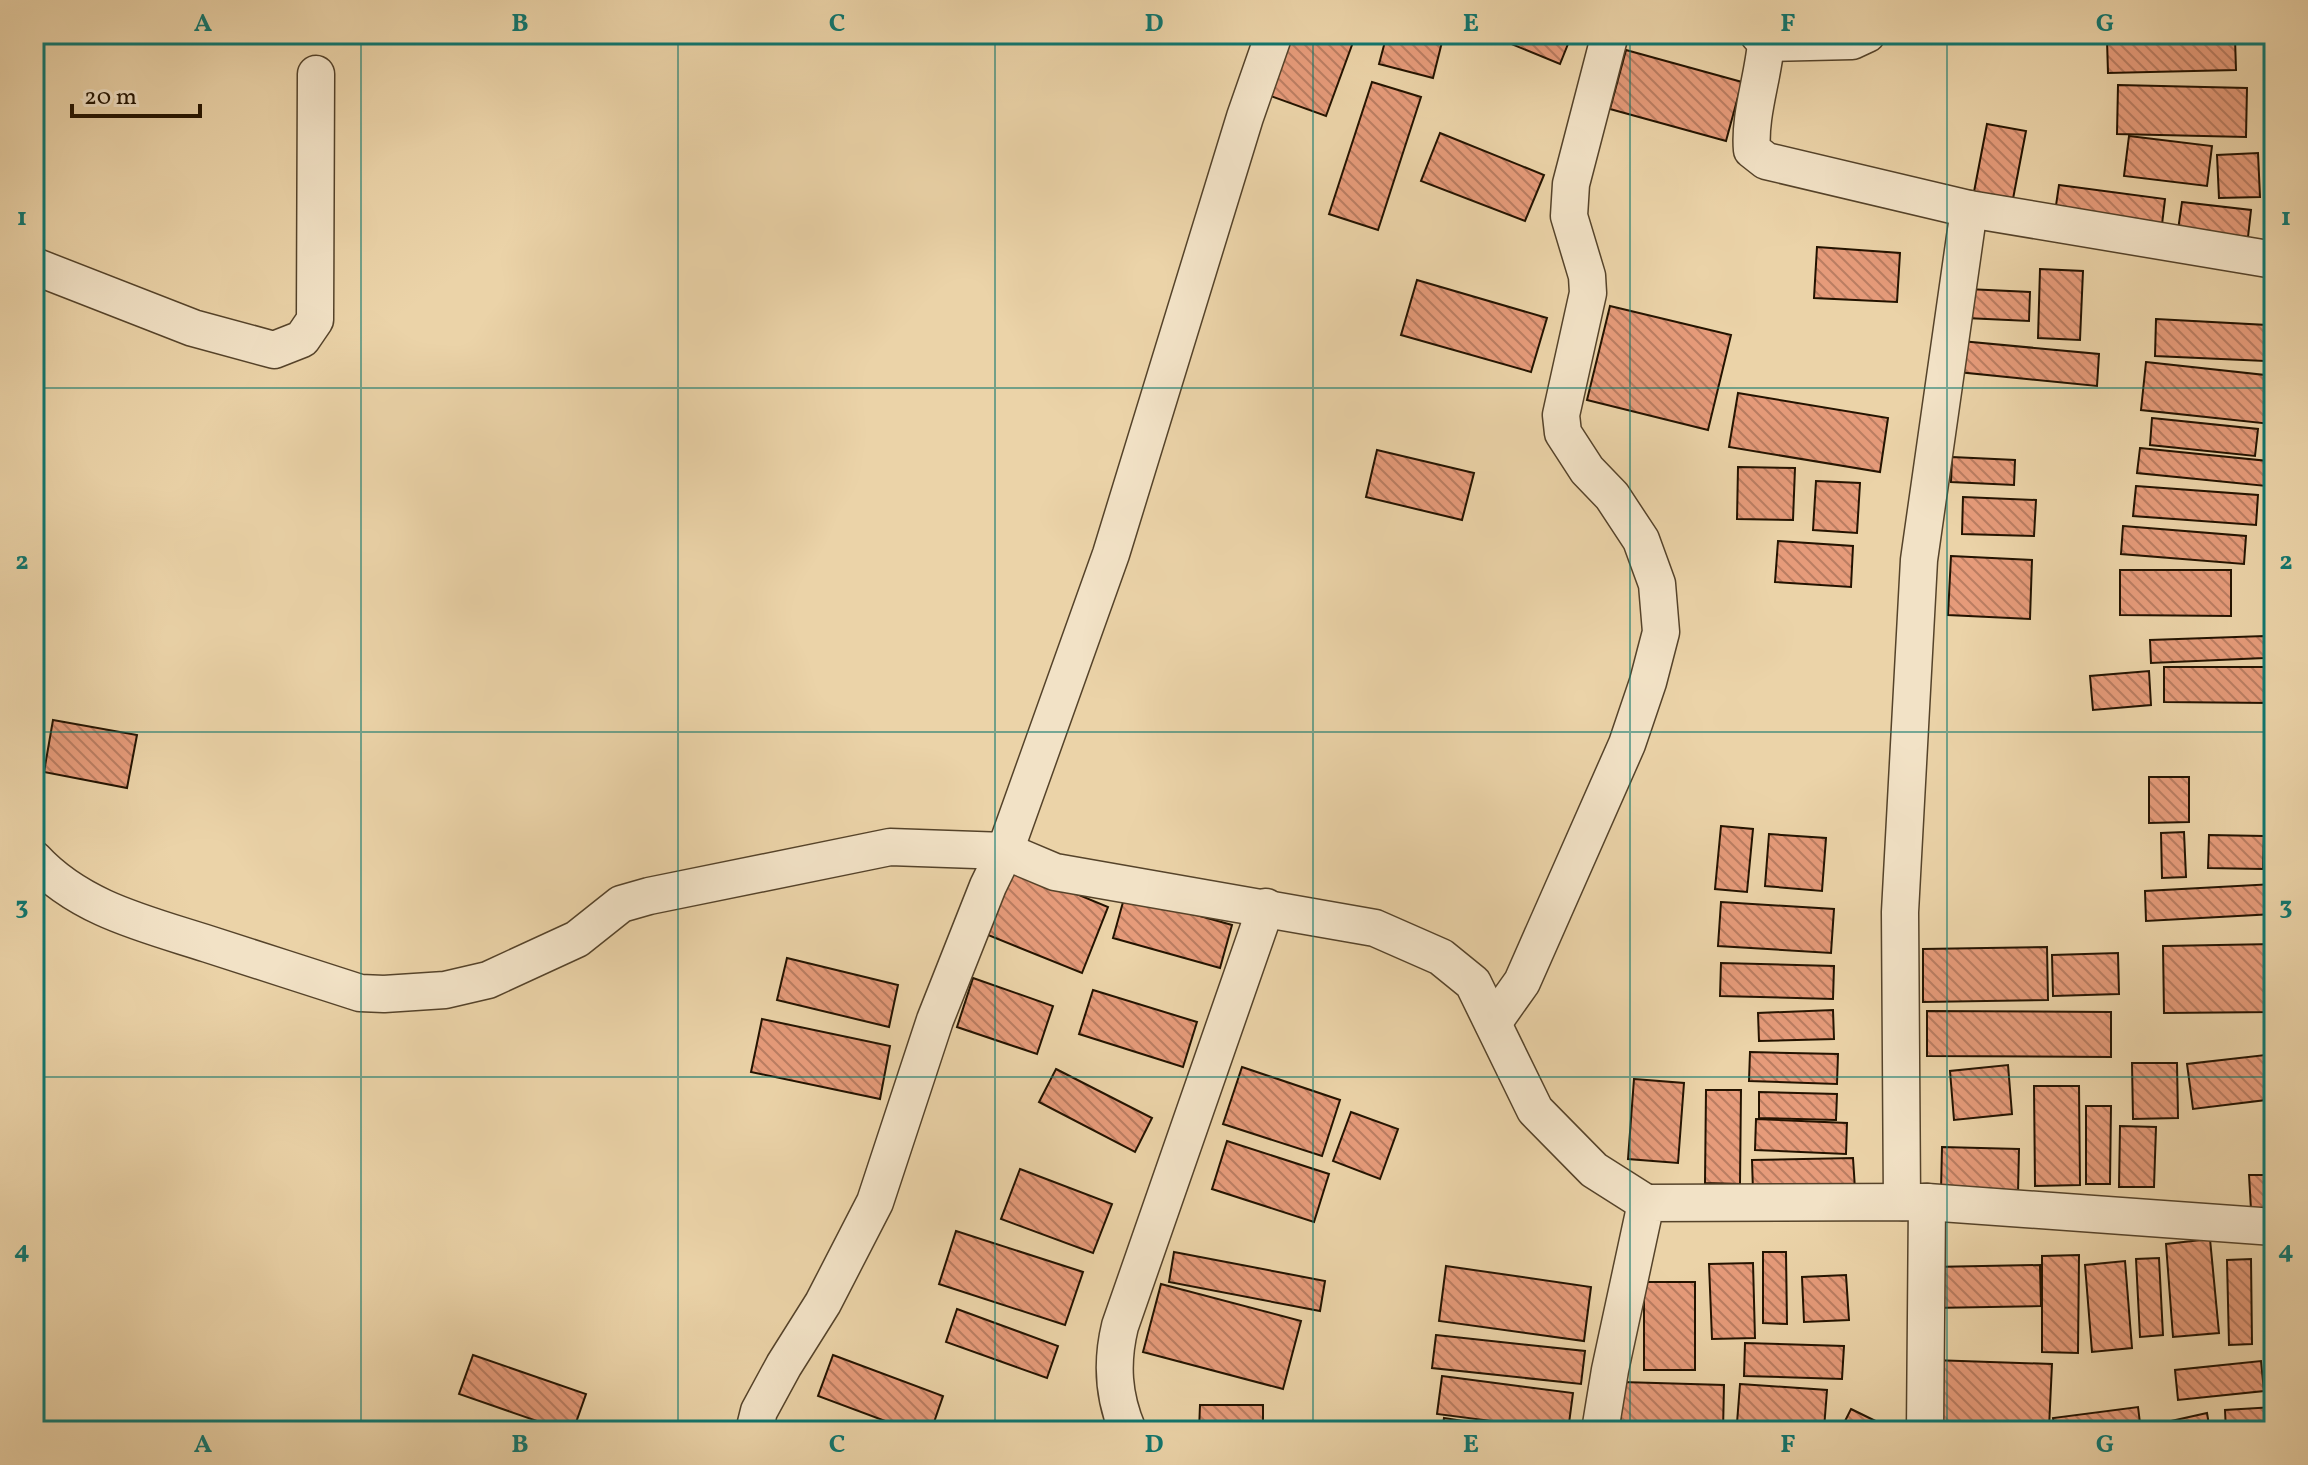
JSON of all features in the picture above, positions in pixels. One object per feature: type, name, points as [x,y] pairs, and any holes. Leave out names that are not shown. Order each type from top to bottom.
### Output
[{"type":"street","points":[[754,1431],[759,1411],[823,1303],[875,1202],[935,1020],[1005,851],[1111,554],[1236,147],[1274,34]]},
{"type":"street","points":[[1493,1023],[1522,982],[1627,744],[1661,632],[1657,584],[1641,540],[1612,496],[1587,470],[1563,433],[1561,415],[1588,293],[1587,276],[1569,216],[1571,184],[1610,34]]},
{"type":"street","points":[[1867,34],[1852,41],[1762,38],[1764,72],[1750,137],[1752,150],[1766,161],[1969,209],[2274,260]]},
{"type":"street","points":[[34,266],[193,328],[238,342],[274,350],[302,339],[315,320],[316,74]]},
{"type":"street","points":[[1925,1431],[1900,912],[1919,560],[1969,209]]},
{"type":"street","points":[[34,859],[74,893],[114,914],[360,993],[384,994],[445,990],[488,980],[577,939],[621,904],[649,896],[890,847],[1005,851],[1055,872],[1375,928],[1441,957],[1473,983],[1535,1110],[1594,1170],[1646,1203],[1915,1202],[2274,1227]]},
{"type":"street","points":[[1128,1431],[1121,1416],[1114,1382],[1113,1356],[1120,1326],[1266,907]]},
{"type":"street","points":[[1600,1431],[1646,1203]]},
{"type":"building","points":[[1290,34],[1356,34],[1326,116],[1268,95]]},
{"type":"building","points":[[1387,34],[1444,34],[1433,78],[1379,64]]},
{"type":"building","points":[[1487,34],[1572,34],[1560,64]]},
{"type":"building","points":[[2235,38],[2236,70],[2108,73],[2107,40]]},
{"type":"building","points":[[1626,50],[1742,82],[1726,141],[1610,109]]},
{"type":"building","points":[[1372,82],[1421,97],[1378,230],[1329,214]]},
{"type":"building","points":[[2118,85],[2247,88],[2246,137],[2117,134]]},
{"type":"building","points":[[1987,124],[2026,131],[2012,204],[1973,197]]},
{"type":"building","points":[[1440,133],[1544,175],[1525,221],[1421,181]]},
{"type":"building","points":[[2129,136],[2212,146],[2207,186],[2124,176]]},
{"type":"building","points":[[2258,153],[2260,197],[2219,198],[2217,155]]},
{"type":"building","points":[[2059,185],[2165,199],[2161,233],[2054,219]]},
{"type":"building","points":[[2182,202],[2251,210],[2248,237],[2178,230]]},
{"type":"building","points":[[1817,247],[1900,253],[1897,302],[1814,298]]},
{"type":"building","points":[[2040,269],[2083,271],[2080,340],[2038,338]]},
{"type":"building","points":[[1417,280],[1547,318],[1531,372],[1401,335]]},
{"type":"building","points":[[1967,289],[2030,292],[2029,321],[1966,318]]},
{"type":"building","points":[[1610,306],[1731,335],[1708,430],[1587,400]]},
{"type":"building","points":[[2156,319],[2267,325],[2265,361],[2155,356]]},
{"type":"building","points":[[1961,341],[2099,354],[2097,386],[1958,372]]},
{"type":"building","points":[[2146,362],[2274,376],[2271,424],[2141,410]]},
{"type":"building","points":[[1738,393],[1888,418],[1880,472],[1729,447]]},
{"type":"building","points":[[2152,418],[2258,429],[2255,456],[2150,445]]},
{"type":"building","points":[[2140,448],[2268,461],[2266,486],[2137,473]]},
{"type":"building","points":[[1377,450],[1474,473],[1462,520],[1366,497]]},
{"type":"building","points":[[1952,457],[2015,460],[2014,485],[1951,482]]},
{"type":"building","points":[[1738,467],[1795,468],[1793,520],[1737,519]]},
{"type":"building","points":[[1816,481],[1860,483],[1857,533],[1813,530]]},
{"type":"building","points":[[2136,486],[2258,495],[2256,525],[2133,516]]},
{"type":"building","points":[[1963,497],[2036,500],[2034,536],[1962,534]]},
{"type":"building","points":[[2123,526],[2246,536],[2244,564],[2121,554]]},
{"type":"building","points":[[1778,541],[1853,546],[1851,587],[1775,582]]},
{"type":"building","points":[[1951,556],[2032,560],[2030,619],[1948,615]]},
{"type":"building","points":[[2120,570],[2231,570],[2231,616],[2120,615]]},
{"type":"building","points":[[2264,636],[2264,658],[2151,663],[2150,640]]},
{"type":"building","points":[[2164,667],[2271,667],[2270,703],[2164,702]]},
{"type":"building","points":[[2149,671],[2151,705],[2093,710],[2090,676]]},
{"type":"building","points":[[53,720],[137,735],[127,788],[44,772]]},
{"type":"building","points":[[2149,777],[2189,777],[2189,822],[2149,823]]},
{"type":"building","points":[[1721,826],[1753,829],[1747,892],[1715,889]]},
{"type":"building","points":[[2184,832],[2186,877],[2162,878],[2161,833]]},
{"type":"building","points":[[1769,834],[1826,838],[1822,891],[1765,886]]},
{"type":"building","points":[[2209,835],[2264,836],[2263,869],[2208,868]]},
{"type":"building","points":[[1014,868],[1108,907],[1082,973],[988,935]]},
{"type":"building","points":[[2274,884],[2274,914],[2146,921],[2145,891]]},
{"type":"building","points":[[1125,895],[1232,925],[1220,968],[1113,938]]},
{"type":"building","points":[[1721,902],[1834,909],[1831,953],[1718,946]]},
{"type":"building","points":[[2274,944],[2274,1012],[2164,1013],[2163,946]]},
{"type":"building","points":[[2047,947],[2048,1000],[1923,1002],[1923,949]]},
{"type":"building","points":[[2118,953],[2119,994],[2053,996],[2052,955]]},
{"type":"building","points":[[787,958],[898,985],[889,1027],[777,1000]]},
{"type":"building","points":[[1721,963],[1834,966],[1833,999],[1720,996]]},
{"type":"building","points":[[973,978],[1053,1006],[1037,1054],[957,1027]]},
{"type":"building","points":[[1093,990],[1197,1022],[1183,1067],[1079,1034]]},
{"type":"building","points":[[1833,1010],[1834,1039],[1759,1041],[1758,1013]]},
{"type":"building","points":[[1927,1011],[2111,1012],[2111,1057],[1927,1056]]},
{"type":"building","points":[[762,1019],[890,1046],[880,1099],[751,1072]]},
{"type":"building","points":[[1750,1052],[1838,1054],[1837,1084],[1749,1081]]},
{"type":"building","points":[[2274,1054],[2274,1099],[2193,1109],[2187,1064]]},
{"type":"building","points":[[2132,1063],[2177,1063],[2178,1118],[2133,1119]]},
{"type":"building","points":[[2008,1065],[2012,1114],[1954,1120],[1950,1071]]},
{"type":"building","points":[[1242,1067],[1340,1100],[1322,1156],[1223,1124]]},
{"type":"building","points":[[1056,1069],[1152,1118],[1135,1152],[1039,1102]]},
{"type":"building","points":[[1634,1079],[1684,1083],[1678,1163],[1628,1159]]},
{"type":"building","points":[[2034,1086],[2079,1086],[2080,1185],[2035,1186]]},
{"type":"building","points":[[1706,1090],[1741,1090],[1740,1184],[1705,1183]]},
{"type":"building","points":[[1759,1092],[1837,1094],[1836,1120],[1759,1118]]},
{"type":"building","points":[[2086,1106],[2111,1106],[2110,1184],[2086,1184]]},
{"type":"building","points":[[1351,1112],[1398,1129],[1380,1179],[1333,1161]]},
{"type":"building","points":[[1756,1119],[1847,1123],[1846,1154],[1755,1150]]},
{"type":"building","points":[[2120,1126],[2156,1127],[2154,1187],[2119,1187]]},
{"type":"building","points":[[1227,1141],[1329,1174],[1314,1222],[1212,1189]]},
{"type":"building","points":[[1942,1147],[2019,1149],[2018,1193],[1941,1190]]},
{"type":"building","points":[[1853,1158],[1855,1189],[1753,1192],[1752,1160]]},
{"type":"building","points":[[1020,1169],[1112,1204],[1093,1253],[1001,1219]]},
{"type":"building","points":[[2249,1175],[2274,1175],[2274,1209],[2251,1209]]},
{"type":"building","points":[[956,1231],[1083,1272],[1065,1325],[939,1284]]},
{"type":"building","points":[[2210,1239],[2219,1333],[2173,1337],[2166,1244]]},
{"type":"building","points":[[1174,1252],[1325,1281],[1320,1311],[1169,1282]]},
{"type":"building","points":[[1763,1252],[1786,1252],[1787,1324],[1763,1323]]},
{"type":"building","points":[[2079,1255],[2078,1353],[2042,1352],[2042,1256]]},
{"type":"building","points":[[2159,1258],[2163,1335],[2140,1337],[2136,1259]]},
{"type":"building","points":[[2251,1259],[2252,1344],[2229,1345],[2227,1260]]},
{"type":"building","points":[[2125,1261],[2132,1348],[2092,1352],[2085,1265]]},
{"type":"building","points":[[1753,1263],[1755,1338],[1712,1339],[1709,1264]]},
{"type":"building","points":[[2040,1265],[2041,1306],[1932,1308],[1931,1267]]},
{"type":"building","points":[[1446,1266],[1591,1287],[1584,1341],[1439,1321]]},
{"type":"building","points":[[1846,1275],[1849,1320],[1804,1322],[1802,1277]]},
{"type":"building","points":[[1644,1282],[1695,1282],[1695,1370],[1644,1370]]},
{"type":"building","points":[[1161,1284],[1301,1321],[1283,1389],[1143,1352]]},
{"type":"building","points":[[957,1309],[1058,1346],[1047,1378],[946,1342]]},
{"type":"building","points":[[2274,1313],[2274,1391],[2270,1392],[2264,1314]]},
{"type":"building","points":[[1436,1335],[1585,1351],[1581,1384],[1432,1368]]},
{"type":"building","points":[[1745,1343],[1844,1346],[1842,1379],[1744,1376]]},
{"type":"building","points":[[473,1355],[586,1394],[573,1431],[459,1394]]},
{"type":"building","points":[[833,1355],[943,1396],[931,1431],[912,1431],[818,1396]]},
{"type":"building","points":[[1932,1360],[2052,1364],[2049,1428],[1930,1424]]},
{"type":"building","points":[[2261,1361],[2264,1391],[2178,1400],[2175,1370]]},
{"type":"building","points":[[1442,1376],[1573,1393],[1568,1431],[1437,1414]]},
{"type":"building","points":[[1622,1382],[1724,1385],[1723,1431],[1620,1431]]},
{"type":"building","points":[[1740,1384],[1827,1390],[1824,1429],[1737,1423]]},
{"type":"building","points":[[1200,1405],[1263,1405],[1263,1431],[1199,1431]]},
{"type":"building","points":[[2138,1407],[2141,1431],[2055,1431],[2053,1418]]},
{"type":"building","points":[[2274,1407],[2274,1431],[2226,1431],[2225,1410]]},
{"type":"building","points":[[1851,1409],[1896,1431],[1840,1431]]},
{"type":"building","points":[[2207,1413],[2210,1431],[2164,1431],[2162,1423]]},
{"type":"building","points":[[1444,1418],[1528,1431],[1442,1431]]}]
